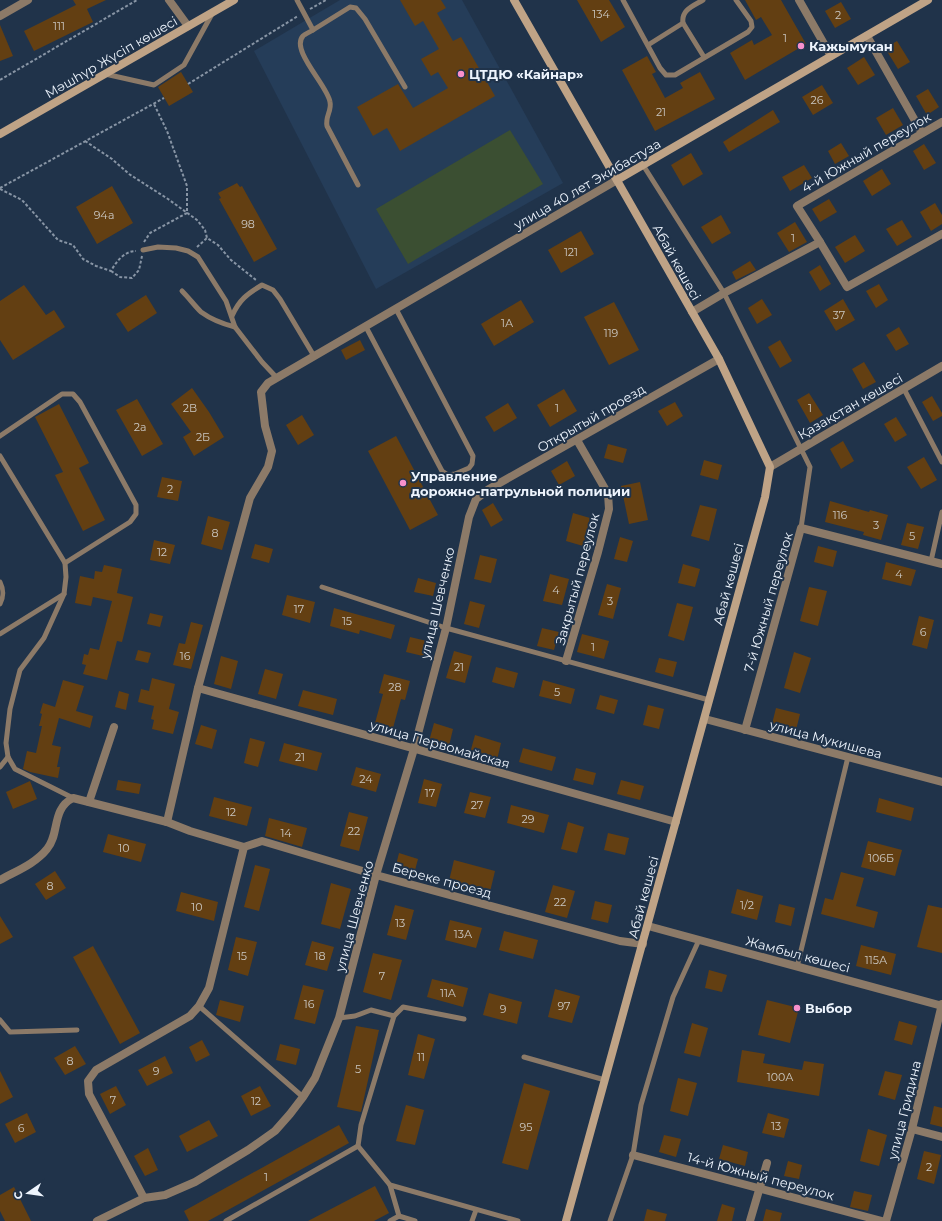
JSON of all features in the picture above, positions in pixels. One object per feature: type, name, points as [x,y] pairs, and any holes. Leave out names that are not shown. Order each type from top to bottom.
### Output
[{"type":"street","points":[[0,16],[28,0]]},
{"type":"street","points":[[169,0],[188,26]]},
{"type":"street","name":"Мәшһүр Жүсіп көшесі","points":[[0,134],[234,0]]},
{"type":"street","name":"Абай көшесі","points":[[514,0],[719,359],[770,467],[764,497],[709,700],[705,720],[566,1221]]},
{"type":"street","points":[[799,0],[831,56]]},
{"type":"street","name":"улица 40 лет Экибастуза","points":[[198,688],[250,498],[268,467],[272,451],[266,426],[262,392],[268,383],[928,0]]},
{"type":"street","points":[[867,36],[922,133]]},
{"type":"street","name":"4-й Южный переулок","points":[[942,122],[797,206],[847,287],[942,234]]},
{"type":"street","points":[[692,312],[724,293],[820,242]]},
{"type":"street","name":"Открытый проезд","points":[[476,499],[489,489],[719,359]]},
{"type":"street","name":"Қазақстан көшесі","points":[[770,467],[942,366]]},
{"type":"street","name":"Закрытый переулок","points":[[566,661],[598,552],[608,509],[608,494],[577,440]]},
{"type":"street","name":"улица Шевченко","points":[[100,1220],[144,1198],[165,1195],[195,1182],[248,1150],[275,1131],[304,1097],[316,1078],[339,1018],[376,875],[414,749],[446,628],[468,517],[476,499]]},
{"type":"street","name":"7-й Южный переулок","points":[[745,730],[801,528],[942,564]]},
{"type":"street","points":[[167,822],[198,688]]},
{"type":"street","name":"улица Первомайская","points":[[198,688],[676,822]]},
{"type":"street","name":"улица Мукишева","points":[[705,720],[942,782]]},
{"type":"street","points":[[89,802],[114,727]]},
{"type":"street","points":[[0,880],[38,859],[48,848],[61,808],[66,802],[73,798],[167,822],[190,831],[244,847],[209,988],[200,1006],[190,1016],[96,1070],[88,1081],[89,1094],[144,1198]]},
{"type":"street","name":"Береке проезд","points":[[244,847],[262,841],[376,875],[620,941],[643,944]]},
{"type":"street","name":"Жамбыл көшесі","points":[[648,926],[942,1005]]},
{"type":"street","name":"улица Гридина","points":[[886,1221],[912,1129],[942,1005]]},
{"type":"street","points":[[912,1129],[942,1137]]},
{"type":"street","name":"14-й Южный переулок","points":[[633,1155],[882,1221]]},
{"type":"street","points":[[750,1221],[767,1163]]},
{"type":"lane","points":[[297,0],[305,12],[313,30]]},
{"type":"lane","points":[[623,0],[660,68],[666,75],[675,75],[704,56],[748,32],[752,27],[750,21],[736,0]]},
{"type":"lane","points":[[703,0],[685,11],[682,17],[683,23],[704,56]]},
{"type":"lane","points":[[358,185],[327,126],[326,119],[330,109],[330,101],[301,51],[300,43],[303,36],[350,7],[356,8],[365,19],[405,87]]},
{"type":"lane","points":[[105,74],[154,85],[184,65],[214,12]]},
{"type":"lane","points":[[648,45],[683,23]]},
{"type":"lane","points":[[643,165],[724,293],[810,467],[801,528]]},
{"type":"lane","points":[[143,250],[158,247],[176,248],[188,251],[198,257],[226,301],[236,327],[262,362],[277,378]]},
{"type":"lane","points":[[232,316],[237,306],[247,294],[262,285],[273,290],[314,356]]},
{"type":"lane","points":[[182,291],[201,311],[217,322],[236,327]]},
{"type":"lane","points":[[366,327],[442,471],[448,475],[455,474],[469,468],[472,464],[473,456],[396,309]]},
{"type":"lane","points":[[904,389],[942,462]]},
{"type":"lane","points":[[0,436],[62,394],[74,394],[80,402],[136,505],[136,514],[130,522],[65,563]]},
{"type":"lane","points":[[0,456],[65,563],[66,577],[64,594],[44,638],[20,670],[10,709],[6,743],[8,757],[14,769],[73,798]]},
{"type":"lane","points":[[931,561],[942,512]]},
{"type":"lane","points":[[0,582],[3,588],[4,596],[0,604]]},
{"type":"lane","points":[[322,587],[446,628],[709,700]]},
{"type":"lane","points":[[0,634],[64,594]]},
{"type":"lane","points":[[0,767],[8,757]]},
{"type":"lane","points":[[797,967],[848,757]]},
{"type":"lane","points":[[610,1221],[633,1155],[641,1105],[673,997],[699,940]]},
{"type":"lane","points":[[200,1006],[304,1097]]},
{"type":"lane","points":[[399,1216],[390,1185],[358,1146],[361,1125],[394,1016],[403,1007],[464,1019]]},
{"type":"lane","points":[[339,1018],[354,1016],[371,1010],[394,1016]]},
{"type":"lane","points":[[0,1020],[10,1032],[77,1030]]},
{"type":"lane","points":[[524,1057],[605,1080]]},
{"type":"lane","points":[[226,1221],[358,1146]]},
{"type":"lane","points":[[390,1185],[518,1221]]},
{"type":"lane","points":[[472,1221],[476,1210]]},
{"type":"lane","points":[[390,1221],[399,1216],[415,1221]]},
{"type":"path","points":[[0,80],[137,0]]},
{"type":"path","points":[[188,84],[326,0]]},
{"type":"path","points":[[0,189],[164,98]]},
{"type":"path","points":[[154,104],[167,131],[187,186],[187,213]]},
{"type":"path","points":[[85,142],[197,220],[205,230],[207,238],[218,245],[231,260],[262,285]]},
{"type":"path","points":[[0,189],[22,200],[58,240],[73,245],[82,259],[111,271],[120,277],[132,278],[139,270],[144,241],[150,233],[187,213]]},
{"type":"path","points":[[188,251],[199,246],[207,238]]},
{"type":"path","points":[[111,271],[117,261],[131,251],[143,250]]},
{"type":"shaded area","points":[[340,0],[462,0],[563,183],[376,289],[254,51]]},
{"type":"green space","points":[[510,130],[543,184],[408,264],[376,209]]},
{"type":"building","points":[[73,0],[106,0],[87,9],[93,22],[34,51],[24,31],[76,5]]},
{"type":"building","name":"ЦТДЮ «Кайнар»","points":[[400,0],[441,0],[446,8],[437,13],[453,41],[461,37],[495,96],[400,151],[387,128],[373,136],[357,107],[398,84],[413,108],[448,88],[438,72],[431,76],[421,59],[439,49],[423,21],[415,26]]},
{"type":"building","points":[[577,0],[609,0],[625,27],[601,42]]},
{"type":"building","points":[[745,0],[781,0],[806,44],[745,80],[730,53],[752,40],[754,45],[772,35],[761,17],[756,20]]},
{"type":"building","points":[[841,2],[851,19],[835,28],[825,11]]},
{"type":"building","points":[[0,25],[13,56],[0,61]]},
{"type":"building","points":[[897,41],[910,62],[898,69],[885,48]]},
{"type":"building","points":[[647,56],[656,72],[652,74],[665,98],[683,88],[680,83],[700,72],[715,99],[655,131],[622,70]]},
{"type":"building","points":[[864,57],[875,75],[858,85],[847,68]]},
{"type":"building","points":[[181,72],[193,92],[169,106],[158,87]]},
{"type":"building","points":[[822,85],[833,103],[813,115],[802,97]]},
{"type":"building","points":[[928,89],[939,107],[927,115],[916,96]]},
{"type":"building","points":[[893,108],[903,125],[886,135],[876,118]]},
{"type":"building","points":[[773,110],[780,122],[729,152],[723,142]]},
{"type":"building","points":[[841,143],[849,156],[835,164],[828,151]]},
{"type":"building","points":[[924,144],[936,163],[924,170],[913,151]]},
{"type":"building","points":[[691,153],[703,174],[683,186],[671,165]]},
{"type":"building","points":[[804,165],[812,178],[790,191],[782,177]]},
{"type":"building","points":[[882,169],[891,184],[872,196],[863,181]]},
{"type":"building","points":[[237,183],[240,187],[242,186],[277,249],[254,262],[219,199],[221,198],[218,193]]},
{"type":"building","points":[[112,186],[133,223],[97,244],[76,207]]},
{"type":"building","points":[[829,199],[837,212],[820,222],[812,209]]},
{"type":"building","points":[[935,203],[942,215],[942,224],[931,231],[920,212]]},
{"type":"building","points":[[721,215],[731,233],[712,244],[701,227]]},
{"type":"building","points":[[902,220],[912,237],[897,246],[886,229]]},
{"type":"building","points":[[795,222],[807,242],[789,252],[777,233]]},
{"type":"building","points":[[581,231],[594,254],[561,273],[548,250]]},
{"type":"building","points":[[855,235],[865,251],[845,263],[835,247]]},
{"type":"building","points":[[750,261],[756,270],[736,280],[732,272]]},
{"type":"building","points":[[820,265],[831,284],[820,291],[809,272]]},
{"type":"building","points":[[879,284],[888,300],[876,308],[866,291]]},
{"type":"building","points":[[24,285],[46,315],[54,310],[65,327],[13,360],[0,340],[0,301]]},
{"type":"building","points":[[146,295],[157,313],[128,332],[116,314]]},
{"type":"building","points":[[762,299],[772,315],[757,324],[748,308]]},
{"type":"building","points":[[843,299],[855,320],[836,331],[824,311]]},
{"type":"building","points":[[521,300],[534,322],[494,346],[481,324]]},
{"type":"building","points":[[614,302],[639,350],[609,365],[584,317]]},
{"type":"building","points":[[899,327],[909,344],[896,351],[886,335]]},
{"type":"building","points":[[360,340],[365,350],[346,360],[341,350]]},
{"type":"building","points":[[780,340],[792,361],[780,368],[768,347]]},
{"type":"building","points":[[864,362],[876,382],[863,389],[852,369]]},
{"type":"building","points":[[192,388],[224,437],[194,456],[183,437],[191,432],[171,404]]},
{"type":"building","points":[[564,389],[577,411],[550,427],[537,405]]},
{"type":"building","points":[[809,393],[823,415],[810,423],[797,400]]},
{"type":"building","points":[[932,396],[942,413],[942,416],[933,421],[922,402]]},
{"type":"building","points":[[137,399],[163,444],[142,456],[116,410]]},
{"type":"building","points":[[675,402],[683,416],[667,426],[658,411]]},
{"type":"building","points":[[508,403],[517,418],[494,432],[485,417]]},
{"type":"building","points":[[59,404],[89,463],[79,468],[105,520],[83,531],[55,475],[63,472],[35,417]]},
{"type":"building","points":[[302,415],[314,435],[298,445],[286,425]]},
{"type":"building","points":[[896,417],[907,435],[895,442],[884,424]]},
{"type":"building","name":"Управление дорожно-патрульной полиции","points":[[396,436],[438,515],[410,530],[368,451]]},
{"type":"building","points":[[843,441],[854,461],[841,469],[830,449]]},
{"type":"building","points":[[608,444],[627,449],[623,463],[604,458]]},
{"type":"building","points":[[924,457],[937,480],[921,489],[907,467]]},
{"type":"building","points":[[704,460],[722,465],[718,480],[700,475]]},
{"type":"building","points":[[567,461],[575,476],[559,485],[551,471]]},
{"type":"building","points":[[162,477],[182,481],[178,501],[157,497]]},
{"type":"building","points":[[640,482],[648,520],[629,524],[621,486]]},
{"type":"building","points":[[830,501],[869,512],[870,510],[888,515],[881,540],[863,535],[864,532],[825,522]]},
{"type":"building","points":[[493,503],[503,520],[491,527],[482,510]]},
{"type":"building","points":[[700,505],[717,509],[709,541],[691,536]]},
{"type":"building","points":[[573,513],[590,518],[583,546],[566,541]]},
{"type":"building","points":[[208,516],[230,522],[222,550],[201,544]]},
{"type":"building","points":[[907,523],[924,527],[918,549],[901,545]]},
{"type":"building","points":[[620,537],[633,541],[627,562],[614,559]]},
{"type":"building","points":[[154,540],[175,545],[170,564],[150,560]]},
{"type":"building","points":[[255,544],[273,549],[269,563],[251,558]]},
{"type":"building","points":[[818,546],[837,551],[833,567],[814,562]]},
{"type":"building","points":[[480,555],[497,559],[491,583],[474,579]]},
{"type":"building","points":[[886,562],[916,570],[911,586],[882,579]]},
{"type":"building","points":[[683,564],[700,569],[695,587],[678,583]]},
{"type":"building","points":[[104,565],[122,569],[117,593],[133,597],[122,642],[117,641],[107,680],[83,674],[86,665],[82,664],[84,654],[88,655],[90,648],[99,650],[112,601],[93,597],[91,606],[75,603],[80,576],[94,579],[95,571],[102,572]]},
{"type":"building","points":[[550,574],[569,579],[562,605],[543,601]]},
{"type":"building","points":[[418,578],[436,583],[433,596],[414,592]]},
{"type":"building","points":[[607,584],[621,588],[613,619],[598,615]]},
{"type":"building","points":[[809,587],[827,591],[818,626],[800,621]]},
{"type":"building","points":[[287,595],[315,602],[310,623],[282,615]]},
{"type":"building","points":[[470,601],[485,605],[479,628],[464,624]]},
{"type":"building","points":[[677,603],[693,607],[684,641],[668,636]]},
{"type":"building","points":[[334,608],[395,625],[391,639],[360,630],[359,634],[330,626]]},
{"type":"building","points":[[150,613],[163,616],[160,627],[147,624]]},
{"type":"building","points":[[919,616],[934,620],[927,649],[912,645]]},
{"type":"building","points":[[191,622],[203,625],[191,669],[173,665],[179,643],[185,644]]},
{"type":"building","points":[[542,628],[559,632],[554,650],[537,646]]},
{"type":"building","points":[[582,634],[609,641],[604,659],[577,652]]},
{"type":"building","points":[[410,637],[431,642],[427,657],[406,652]]},
{"type":"building","points":[[138,650],[151,653],[148,663],[135,660]]},
{"type":"building","points":[[454,651],[472,656],[465,683],[446,678]]},
{"type":"building","points":[[794,652],[811,658],[800,693],[784,688]]},
{"type":"building","points":[[221,656],[238,661],[231,689],[214,684]]},
{"type":"building","points":[[659,658],[677,662],[673,677],[655,672]]},
{"type":"building","points":[[496,667],[518,673],[514,688],[492,682]]},
{"type":"building","points":[[265,669],[283,674],[276,699],[258,694]]},
{"type":"building","points":[[384,674],[410,681],[405,700],[401,699],[393,728],[375,723],[383,694],[379,693]]},
{"type":"building","points":[[152,678],[175,684],[169,709],[179,712],[173,734],[152,729],[154,720],[151,719],[154,706],[138,702],[141,689],[149,691]]},
{"type":"building","points":[[63,680],[84,686],[76,711],[93,716],[90,728],[59,718],[52,745],[61,747],[57,767],[60,767],[58,778],[23,769],[27,751],[36,753],[42,726],[39,726],[42,714],[40,713],[43,703],[55,707]]},
{"type":"building","points":[[543,680],[575,689],[571,704],[539,696]]},
{"type":"building","points":[[303,690],[337,699],[333,715],[298,706]]},
{"type":"building","points":[[119,691],[129,694],[126,710],[115,707]]},
{"type":"building","points":[[600,695],[618,700],[614,714],[596,709]]},
{"type":"building","points":[[648,705],[664,709],[659,729],[643,725]]},
{"type":"building","points":[[776,708],[800,714],[796,730],[772,724]]},
{"type":"building","points":[[434,723],[453,729],[448,750],[428,745]]},
{"type":"building","points":[[201,725],[217,730],[212,749],[195,744]]},
{"type":"building","points":[[475,735],[501,743],[497,760],[470,753]]},
{"type":"building","points":[[250,738],[265,742],[258,767],[244,763]]},
{"type":"building","points":[[284,743],[322,753],[317,771],[279,761]]},
{"type":"building","points":[[523,748],[556,757],[552,771],[519,762]]},
{"type":"building","points":[[356,767],[381,774],[376,792],[351,785]]},
{"type":"building","points":[[576,768],[596,773],[593,785],[573,780]]},
{"type":"building","points":[[424,779],[442,784],[436,807],[418,803]]},
{"type":"building","points":[[118,780],[141,784],[139,794],[116,790]]},
{"type":"building","points":[[621,780],[644,786],[640,800],[617,794]]},
{"type":"building","points":[[30,781],[37,799],[13,809],[6,792]]},
{"type":"building","points":[[470,792],[491,797],[485,818],[464,813]]},
{"type":"building","points":[[214,797],[252,807],[247,826],[209,816]]},
{"type":"building","points":[[879,798],[914,808],[911,821],[876,812]]},
{"type":"building","points":[[511,805],[549,815],[544,833],[507,823]]},
{"type":"building","points":[[349,812],[368,817],[359,851],[340,846]]},
{"type":"building","points":[[269,818],[307,828],[302,847],[265,836]]},
{"type":"building","points":[[568,822],[584,827],[577,853],[561,849]]},
{"type":"building","points":[[608,833],[629,838],[625,855],[604,850]]},
{"type":"building","points":[[108,834],[146,844],[141,862],[103,852]]},
{"type":"building","points":[[868,841],[902,850],[895,876],[861,867]]},
{"type":"building","points":[[399,853],[418,859],[414,874],[395,869]]},
{"type":"building","points":[[454,860],[495,871],[489,896],[448,885]]},
{"type":"building","points":[[255,865],[270,869],[259,911],[244,907]]},
{"type":"building","points":[[55,871],[66,888],[46,900],[35,884]]},
{"type":"building","points":[[841,872],[864,878],[856,906],[878,912],[874,928],[821,914],[825,898],[833,900]]},
{"type":"building","points":[[331,883],[351,889],[340,929],[321,924]]},
{"type":"building","points":[[553,885],[575,891],[567,918],[545,912]]},
{"type":"building","points":[[737,889],[763,896],[757,920],[731,913]]},
{"type":"building","points":[[181,892],[218,902],[214,921],[176,911]]},
{"type":"building","points":[[595,901],[612,905],[608,923],[591,919]]},
{"type":"building","points":[[779,904],[795,908],[791,926],[775,922]]},
{"type":"building","points":[[395,905],[414,910],[406,940],[387,935]]},
{"type":"building","points":[[928,905],[942,908],[942,953],[917,947]]},
{"type":"building","points":[[0,916],[13,937],[0,944]]},
{"type":"building","points":[[450,920],[482,928],[476,948],[445,940]]},
{"type":"building","points":[[504,931],[538,940],[533,959],[499,950]]},
{"type":"building","points":[[236,937],[257,942],[248,976],[228,970]]},
{"type":"building","points":[[312,941],[334,947],[327,971],[305,965]]},
{"type":"building","points":[[861,945],[896,954],[891,975],[856,966]]},
{"type":"building","points":[[93,946],[140,1033],[120,1044],[73,957]]},
{"type":"building","points":[[373,953],[402,960],[391,1000],[363,992]]},
{"type":"building","points":[[709,970],[727,975],[722,992],[705,988]]},
{"type":"building","points":[[432,979],[468,988],[463,1007],[427,997]]},
{"type":"building","points":[[303,985],[324,990],[315,1024],[294,1019]]},
{"type":"building","points":[[555,989],[580,996],[572,1023],[548,1017]]},
{"type":"building","points":[[489,993],[522,1002],[517,1024],[483,1015]]},
{"type":"building","points":[[220,1000],[244,1006],[240,1022],[216,1015]]},
{"type":"building","points":[[767,1000],[799,1008],[790,1043],[758,1035]]},
{"type":"building","points":[[899,1021],[917,1026],[912,1045],[894,1040]]},
{"type":"building","points":[[692,1023],[708,1028],[700,1057],[684,1053]]},
{"type":"building","points":[[356,1026],[379,1030],[361,1112],[337,1107]]},
{"type":"building","points":[[418,1034],[435,1039],[424,1079],[408,1075]]},
{"type":"building","points":[[202,1040],[210,1055],[196,1062],[189,1047]]},
{"type":"building","points":[[280,1044],[300,1049],[296,1065],[276,1060]]},
{"type":"building","points":[[75,1046],[86,1064],[65,1075],[54,1058]]},
{"type":"building","points":[[742,1050],[765,1054],[763,1063],[802,1070],[804,1061],[824,1064],[819,1096],[737,1082]]},
{"type":"building","points":[[165,1056],[173,1073],[147,1086],[138,1070]]},
{"type":"building","points":[[0,1071],[13,1097],[0,1104]]},
{"type":"building","points":[[885,1071],[902,1075],[895,1100],[878,1095]]},
{"type":"building","points":[[678,1078],[697,1083],[688,1116],[670,1111]]},
{"type":"building","points":[[524,1083],[550,1091],[528,1170],[502,1163]]},
{"type":"building","points":[[116,1086],[126,1105],[110,1114],[100,1094]]},
{"type":"building","points":[[260,1086],[271,1106],[251,1116],[241,1096]]},
{"type":"building","points":[[406,1105],[424,1110],[415,1145],[396,1141]]},
{"type":"building","points":[[934,1106],[942,1108],[942,1127],[930,1124]]},
{"type":"building","points":[[27,1113],[36,1132],[15,1143],[5,1124]]},
{"type":"building","points":[[768,1113],[789,1119],[784,1138],[762,1133]]},
{"type":"building","points":[[209,1120],[218,1136],[187,1152],[179,1136]]},
{"type":"building","points":[[339,1125],[349,1143],[208,1221],[189,1221],[184,1211]]},
{"type":"building","points":[[868,1129],[887,1135],[879,1166],[860,1161]]},
{"type":"building","points":[[664,1135],[681,1139],[676,1157],[659,1152]]},
{"type":"building","points":[[723,1145],[748,1152],[745,1166],[719,1159]]},
{"type":"building","points":[[148,1148],[158,1170],[145,1176],[134,1156]]},
{"type":"building","points":[[924,1151],[941,1155],[934,1184],[917,1179]]},
{"type":"building","points":[[788,1161],[802,1165],[799,1179],[784,1176]]},
{"type":"building","points":[[375,1186],[389,1213],[374,1221],[308,1221]]},
{"type":"building","points":[[14,1187],[31,1221],[5,1221],[0,1211],[0,1195]]},
{"type":"building","points":[[854,1191],[872,1195],[868,1211],[850,1207]]},
{"type":"building","points":[[722,1204],[735,1208],[732,1221],[717,1221]]},
{"type":"building","points":[[647,1209],[667,1214],[665,1221],[644,1221]]},
{"type":"building","points":[[766,1209],[782,1213],[780,1221],[763,1221]]},
{"type":"place","name":"Кажымукан","points":[[801,46]]},
{"type":"place","name":"ЦТДЮ «Кайнар»","points":[[461,74]]},
{"type":"place","name":"Управление дорожно-патрульной полиции","points":[[403,483]]},
{"type":"place","name":"Выбор","points":[[797,1008]]}]
